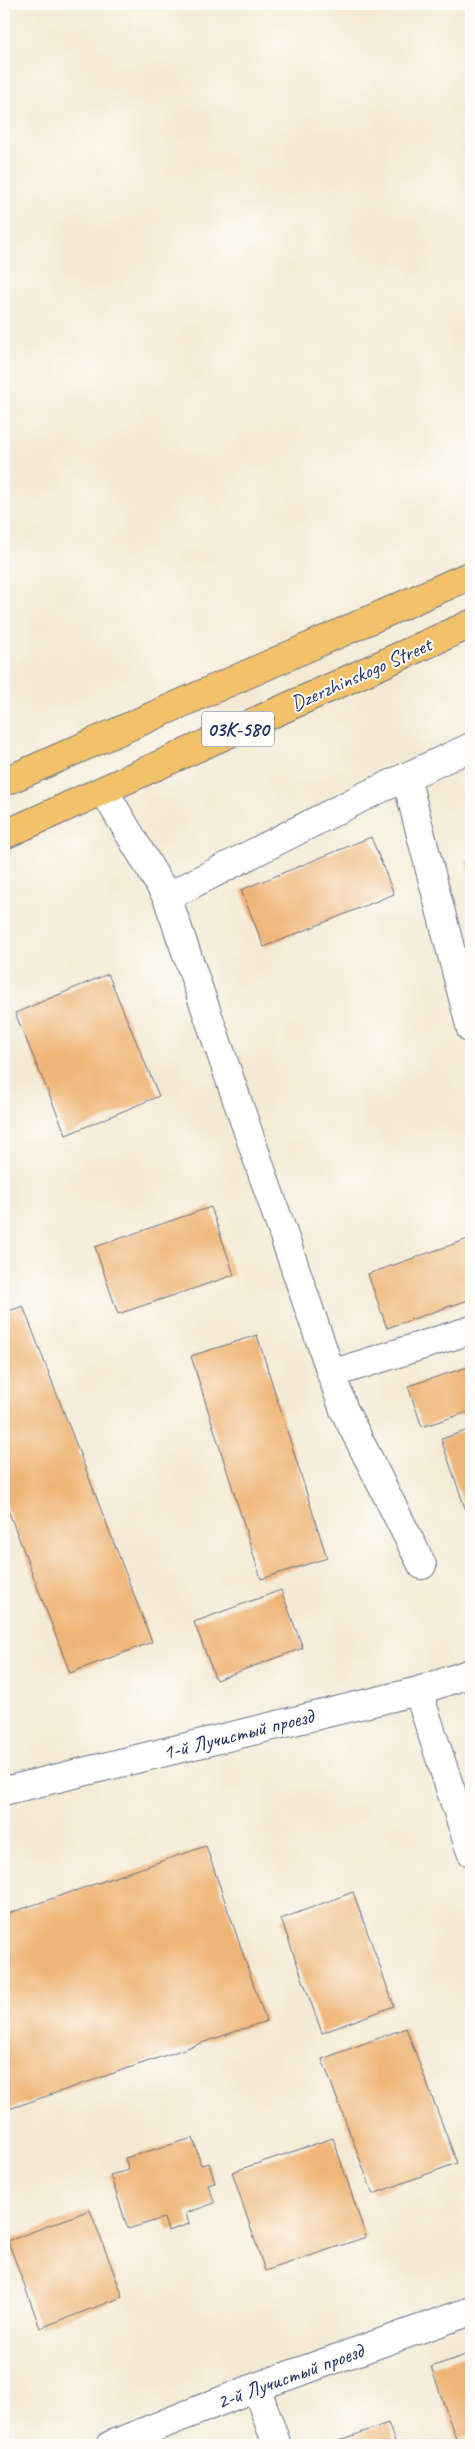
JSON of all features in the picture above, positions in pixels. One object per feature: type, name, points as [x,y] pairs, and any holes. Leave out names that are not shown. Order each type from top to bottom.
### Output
[{"type":"main road","name":"03К-580","points":[[4,782],[471,575]]},
{"type":"main road","name":"Dzerzhinskogo Street","points":[[4,835],[471,624]]},
{"type":"street","points":[[167,897],[368,795],[471,747]]},
{"type":"street","points":[[406,778],[471,1029]]},
{"type":"street","points":[[106,789],[110,801],[167,897],[344,1410],[422,1565]]},
{"type":"street","points":[[331,1374],[471,1330]]},
{"type":"street","name":"1-й Лучистый проезд","points":[[4,1791],[418,1691],[471,1673]]},
{"type":"street","points":[[418,1691],[471,1852]]},
{"type":"street","name":"2-й Лучистый проезд","points":[[111,2445],[256,2386],[471,2312]]},
{"type":"street","points":[[256,2386],[276,2445]]},
{"type":"building","points":[[371,837],[394,894],[264,947],[241,890]]},
{"type":"building","points":[[471,860],[471,878],[466,862]]},
{"type":"building","points":[[108,974],[159,1096],[66,1135],[15,1013]]},
{"type":"building","points":[[211,1207],[234,1275],[118,1314],[95,1247]]},
{"type":"building","points":[[471,1238],[471,1299],[387,1328],[368,1274]]},
{"type":"building","points":[[23,1306],[152,1642],[70,1673],[4,1499],[4,1313]]},
{"type":"building","points":[[257,1335],[327,1558],[261,1579],[191,1356]]},
{"type":"building","points":[[471,1366],[471,1411],[422,1427],[408,1386]]},
{"type":"building","points":[[471,1429],[471,1525],[441,1439]]},
{"type":"building","points":[[281,1590],[303,1648],[216,1680],[194,1622]]},
{"type":"building","points":[[206,1846],[266,2021],[9,2109],[4,2093],[4,1915]]},
{"type":"building","points":[[353,1892],[394,2006],[322,2033],[281,1919]]},
{"type":"building","points":[[406,2028],[457,2163],[373,2194],[322,2059]]},
{"type":"building","points":[[193,2138],[201,2165],[209,2163],[215,2183],[208,2185],[215,2203],[186,2213],[189,2224],[168,2231],[164,2218],[128,2229],[110,2175],[129,2170],[125,2158]]},
{"type":"building","points":[[333,2138],[366,2237],[265,2271],[232,2172]]},
{"type":"building","points":[[90,2210],[123,2297],[40,2328],[8,2241]]},
{"type":"building","points":[[471,2353],[471,2434],[456,2439],[431,2367]]},
{"type":"building","points":[[388,2423],[396,2445],[327,2445]]}]
